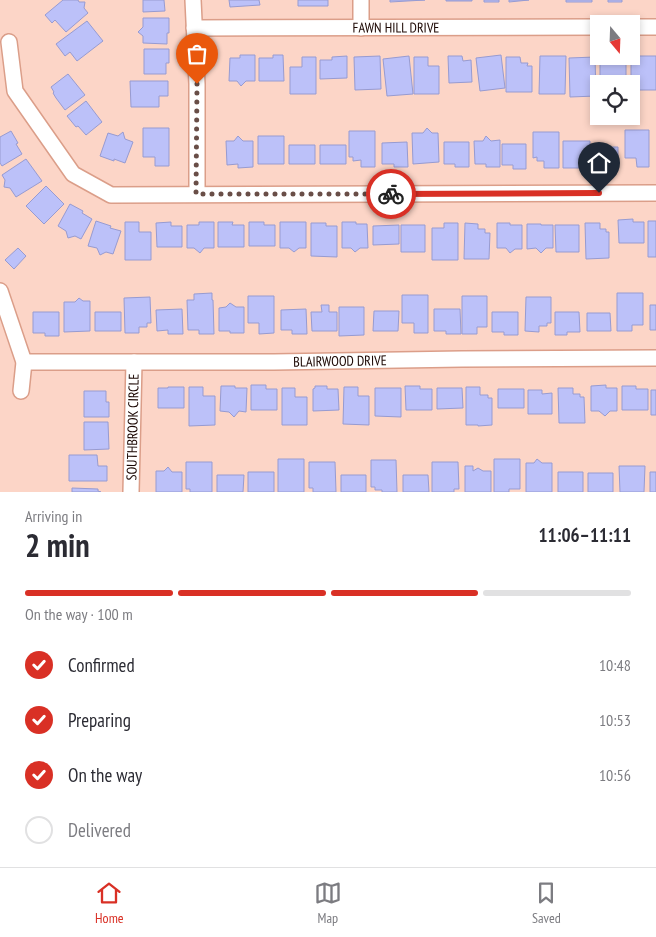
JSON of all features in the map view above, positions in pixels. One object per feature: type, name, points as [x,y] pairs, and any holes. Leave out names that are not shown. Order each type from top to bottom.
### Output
[{"type":"street","points":[[193,0],[197,84],[196,194]]},
{"type":"street","points":[[361,0],[361,28]]},
{"type":"street","name":"FAWN HILL DRIVE","points":[[194,28],[590,27]]},
{"type":"street","points":[[640,27],[656,27]]},
{"type":"street","points":[[9,42],[14,92],[73,174],[111,195],[656,193]]},
{"type":"street","points":[[0,291],[24,362],[21,391]]},
{"type":"street","name":"BLAIRWOOD DRIVE","points":[[24,362],[264,362],[656,358]]},
{"type":"street","name":"SOUTHBROOK CIRCLE","points":[[131,492],[134,362]]},
{"type":"building","points":[[63,0],[85,2],[84,8],[88,13],[66,32],[55,20],[52,23],[45,15]]},
{"type":"building","points":[[143,0],[164,0],[165,11],[143,12]]},
{"type":"building","points":[[229,0],[259,0],[260,5],[230,7]]},
{"type":"building","points":[[298,0],[328,0],[328,6],[298,6]]},
{"type":"building","points":[[390,0],[425,0],[390,2]]},
{"type":"building","points":[[472,0],[472,1],[446,1]]},
{"type":"building","points":[[484,0],[499,0],[499,2],[484,2]]},
{"type":"building","points":[[509,0],[529,0],[509,2]]},
{"type":"building","points":[[566,0],[592,0],[592,2],[566,2]]},
{"type":"building","points":[[608,0],[622,0],[622,2],[608,2]]},
{"type":"building","points":[[143,18],[169,18],[167,44],[143,43],[143,36],[138,32],[143,27]]},
{"type":"building","points":[[87,21],[103,41],[77,61],[70,52],[65,56],[56,44]]},
{"type":"building","points":[[144,49],[169,49],[169,63],[166,63],[166,74],[144,74]]},
{"type":"building","points":[[240,55],[255,55],[255,81],[246,81],[241,86],[237,81],[229,81],[230,58],[240,58]]},
{"type":"building","points":[[273,55],[283,55],[284,81],[259,81],[259,58],[273,58]]},
{"type":"building","points":[[501,55],[505,88],[480,91],[476,58]]},
{"type":"building","points":[[347,56],[347,78],[320,79],[320,60],[332,60],[332,57]]},
{"type":"building","points":[[380,56],[381,89],[355,90],[354,57]]},
{"type":"building","points":[[409,56],[413,94],[387,96],[383,59]]},
{"type":"building","points":[[448,56],[462,56],[463,61],[471,60],[472,82],[449,83]]},
{"type":"building","points":[[540,56],[566,56],[565,94],[539,94]]},
{"type":"building","points":[[640,56],[656,56],[656,90],[640,90],[640,75],[631,75],[631,65],[640,65]]},
{"type":"building","points":[[302,57],[316,57],[316,94],[290,94],[290,67],[302,67]]},
{"type":"building","points":[[414,57],[428,57],[428,66],[439,66],[439,94],[414,94]]},
{"type":"building","points":[[506,57],[520,57],[521,63],[528,63],[527,66],[532,66],[532,92],[506,92]]},
{"type":"building","points":[[590,57],[590,65],[595,65],[595,75],[590,75],[590,96],[570,97],[569,58]]},
{"type":"building","points":[[600,65],[626,65],[626,75],[600,75]]},
{"type":"building","points":[[68,74],[85,95],[65,110],[51,87]]},
{"type":"building","points":[[130,81],[168,81],[168,96],[159,96],[159,107],[131,107]]},
{"type":"building","points":[[86,101],[102,122],[86,135],[67,116]]},
{"type":"building","points":[[143,128],[169,128],[169,166],[155,166],[155,157],[143,157]]},
{"type":"building","points":[[427,128],[432,133],[438,133],[439,162],[413,164],[412,133],[423,133]]},
{"type":"building","points":[[625,130],[649,130],[649,167],[637,167],[636,158],[625,158]]},
{"type":"building","points":[[11,131],[22,154],[2,166],[0,163],[0,137]]},
{"type":"building","points":[[349,131],[375,131],[375,167],[361,167],[361,160],[353,161],[353,157],[349,157]]},
{"type":"building","points":[[123,132],[125,139],[133,142],[125,163],[100,156],[108,133],[118,136]]},
{"type":"building","points":[[533,132],[559,132],[559,168],[544,168],[544,161],[537,161],[537,157],[533,158]]},
{"type":"building","points":[[238,136],[243,141],[253,141],[253,167],[238,168],[238,164],[227,165],[226,141],[234,141]]},
{"type":"building","points":[[258,136],[284,136],[284,164],[258,164]]},
{"type":"building","points":[[486,136],[491,141],[500,140],[500,167],[486,167],[486,164],[475,164],[474,141],[483,141]]},
{"type":"building","points":[[563,141],[590,141],[590,168],[563,168]]},
{"type":"building","points":[[407,142],[408,167],[394,167],[394,164],[382,164],[382,143]]},
{"type":"building","points":[[444,142],[469,142],[469,167],[455,167],[455,164],[444,164]]},
{"type":"building","points":[[502,144],[526,144],[526,169],[513,169],[513,165],[502,165]]},
{"type":"building","points":[[289,145],[315,145],[315,164],[289,164]]},
{"type":"building","points":[[320,145],[346,145],[346,164],[320,164]]},
{"type":"building","points":[[594,147],[618,147],[618,165],[594,165]]},
{"type":"building","points":[[26,159],[42,181],[16,197],[10,188],[4,187],[5,180],[2,175]]},
{"type":"building","points":[[46,186],[64,204],[44,224],[26,206]]},
{"type":"building","points":[[70,204],[83,211],[82,213],[92,219],[81,239],[75,236],[68,238],[66,231],[58,226]]},
{"type":"building","points":[[633,219],[633,222],[644,222],[644,243],[619,243],[618,220]]},
{"type":"building","points":[[96,221],[121,231],[113,254],[106,252],[100,255],[97,248],[88,246]]},
{"type":"building","points":[[648,221],[656,221],[656,257],[648,257]]},
{"type":"building","points":[[125,222],[139,222],[139,232],[151,232],[151,260],[125,260]]},
{"type":"building","points":[[171,222],[171,226],[182,226],[182,247],[157,247],[156,223]]},
{"type":"building","points":[[199,222],[214,222],[214,248],[204,248],[200,253],[194,248],[187,248],[187,225],[199,225]]},
{"type":"building","points":[[218,222],[233,222],[232,225],[244,225],[244,247],[218,247]]},
{"type":"building","points":[[249,222],[264,222],[264,225],[275,225],[275,246],[249,246]]},
{"type":"building","points":[[280,222],[306,222],[306,248],[299,248],[294,252],[289,248],[280,248]]},
{"type":"building","points":[[342,222],[367,224],[368,248],[360,248],[355,252],[351,248],[342,248]]},
{"type":"building","points":[[311,223],[326,223],[326,226],[337,226],[337,257],[311,256]]},
{"type":"building","points":[[444,223],[458,223],[458,260],[432,260],[432,228],[444,228]]},
{"type":"building","points":[[465,223],[478,224],[478,229],[485,229],[485,233],[490,233],[489,259],[464,259]]},
{"type":"building","points":[[497,223],[522,225],[522,249],[515,249],[510,253],[506,248],[497,248]]},
{"type":"building","points":[[585,223],[600,223],[600,229],[606,229],[606,232],[609,232],[609,258],[586,259]]},
{"type":"building","points":[[527,224],[553,225],[553,248],[546,248],[541,253],[536,248],[527,249]]},
{"type":"building","points":[[399,225],[399,244],[373,245],[373,226]]},
{"type":"building","points":[[401,225],[425,225],[425,252],[401,252]]},
{"type":"building","points":[[555,225],[579,225],[579,252],[556,252]]},
{"type":"building","points":[[18,248],[26,256],[14,269],[5,260]]},
{"type":"building","points":[[212,293],[214,334],[199,334],[199,330],[188,330],[187,300],[194,300],[194,294]]},
{"type":"building","points":[[617,293],[643,293],[643,325],[632,325],[632,331],[617,331]]},
{"type":"building","points":[[402,295],[428,295],[428,333],[414,333],[414,323],[402,323]]},
{"type":"building","points":[[248,296],[274,296],[274,333],[259,334],[259,323],[248,323]]},
{"type":"building","points":[[462,296],[487,296],[487,327],[477,327],[477,334],[462,334]]},
{"type":"building","points":[[150,297],[151,323],[147,323],[147,327],[139,327],[139,333],[125,333],[124,298]]},
{"type":"building","points":[[526,297],[551,297],[551,323],[547,323],[547,326],[539,326],[539,332],[525,331]]},
{"type":"building","points":[[79,298],[83,301],[90,301],[90,331],[64,332],[64,302],[75,302]]},
{"type":"building","points":[[230,303],[236,307],[244,307],[244,333],[219,331],[219,308],[226,307]]},
{"type":"building","points":[[321,305],[329,305],[329,312],[337,312],[337,331],[312,331],[311,312],[322,312]]},
{"type":"building","points":[[650,305],[656,305],[656,330],[650,330]]},
{"type":"building","points":[[339,307],[364,307],[364,335],[339,336]]},
{"type":"building","points":[[182,309],[183,334],[168,334],[168,330],[157,331],[156,310]]},
{"type":"building","points":[[306,309],[307,334],[292,334],[292,330],[281,330],[281,310]]},
{"type":"building","points":[[434,309],[460,309],[461,334],[446,334],[446,331],[434,331]]},
{"type":"building","points":[[374,311],[399,311],[398,331],[373,331]]},
{"type":"building","points":[[33,312],[59,312],[59,336],[45,336],[45,333],[33,333]]},
{"type":"building","points":[[95,312],[121,312],[121,331],[95,331]]},
{"type":"building","points":[[492,312],[518,312],[518,335],[504,335],[504,332],[492,332]]},
{"type":"building","points":[[555,312],[579,312],[580,332],[567,332],[567,335],[555,335]]},
{"type":"building","points":[[587,313],[610,313],[611,331],[587,331]]},
{"type":"building","points":[[251,385],[266,385],[266,389],[277,389],[277,410],[251,410]]},
{"type":"building","points":[[606,385],[606,388],[617,388],[617,411],[610,411],[605,416],[599,411],[591,411],[591,386]]},
{"type":"building","points":[[221,386],[247,388],[246,412],[239,411],[234,417],[229,412],[220,411]]},
{"type":"building","points":[[315,386],[327,386],[327,389],[338,389],[339,410],[313,411],[313,389]]},
{"type":"building","points":[[405,386],[420,386],[420,389],[432,389],[432,410],[406,410]]},
{"type":"building","points":[[622,386],[636,386],[636,389],[648,389],[648,410],[622,410]]},
{"type":"building","points":[[184,387],[184,408],[158,408],[158,388]]},
{"type":"building","points":[[189,387],[203,387],[203,396],[215,396],[215,425],[189,426]]},
{"type":"building","points":[[344,387],[358,387],[358,396],[369,396],[369,425],[343,424]]},
{"type":"building","points":[[466,387],[480,387],[480,395],[488,395],[488,398],[492,398],[492,425],[466,425]]},
{"type":"building","points":[[282,388],[295,388],[295,397],[307,397],[307,425],[282,425]]},
{"type":"building","points":[[375,388],[401,388],[401,417],[375,416]]},
{"type":"building","points":[[437,388],[462,388],[463,408],[437,409]]},
{"type":"building","points":[[558,388],[573,388],[573,394],[580,394],[580,397],[584,397],[585,423],[559,423]]},
{"type":"building","points":[[498,389],[524,389],[524,408],[498,408]]},
{"type":"building","points":[[528,390],[542,390],[542,394],[552,393],[552,414],[528,414]]},
{"type":"building","points":[[651,390],[656,390],[656,415],[651,415]]},
{"type":"building","points":[[84,391],[106,391],[106,402],[109,402],[109,417],[84,417]]},
{"type":"building","points":[[84,422],[108,422],[109,449],[84,450]]},
{"type":"building","points":[[69,455],[97,455],[98,466],[107,466],[107,481],[69,481]]},
{"type":"building","points":[[278,459],[304,459],[304,492],[278,492]]},
{"type":"building","points":[[494,459],[520,459],[520,489],[509,489],[509,492],[494,492]]},
{"type":"building","points":[[537,459],[542,463],[552,463],[552,492],[526,492],[526,463],[534,463]]},
{"type":"building","points":[[371,460],[396,460],[397,492],[382,492],[382,490],[375,490],[375,487],[371,487]]},
{"type":"building","points":[[186,462],[212,462],[212,492],[190,492],[190,489],[186,489]]},
{"type":"building","points":[[309,462],[335,462],[336,492],[313,492],[313,488],[309,488]]},
{"type":"building","points":[[432,462],[458,462],[459,489],[454,489],[454,492],[432,492]]},
{"type":"building","points":[[465,466],[473,466],[473,471],[478,468],[483,471],[491,471],[491,492],[465,492]]},
{"type":"building","points":[[619,466],[645,466],[644,492],[620,492]]},
{"type":"building","points":[[168,467],[172,472],[182,472],[182,492],[156,492],[156,471],[164,471]]},
{"type":"building","points":[[248,472],[274,472],[274,492],[248,492]]},
{"type":"building","points":[[558,472],[583,472],[583,492],[558,492]]},
{"type":"building","points":[[650,472],[656,472],[656,492],[650,492]]},
{"type":"building","points":[[588,473],[613,473],[613,492],[588,492]]},
{"type":"building","points":[[217,475],[244,475],[243,492],[217,492]]},
{"type":"building","points":[[341,475],[366,475],[366,492],[341,492]]},
{"type":"building","points":[[403,475],[428,475],[429,492],[403,492]]},
{"type":"building","points":[[72,488],[98,489],[101,492],[72,492]]},
{"type":"way so far","points":[[197,84],[196,194],[391,194]]},
{"type":"route","points":[[391,194],[599,193]]}]
